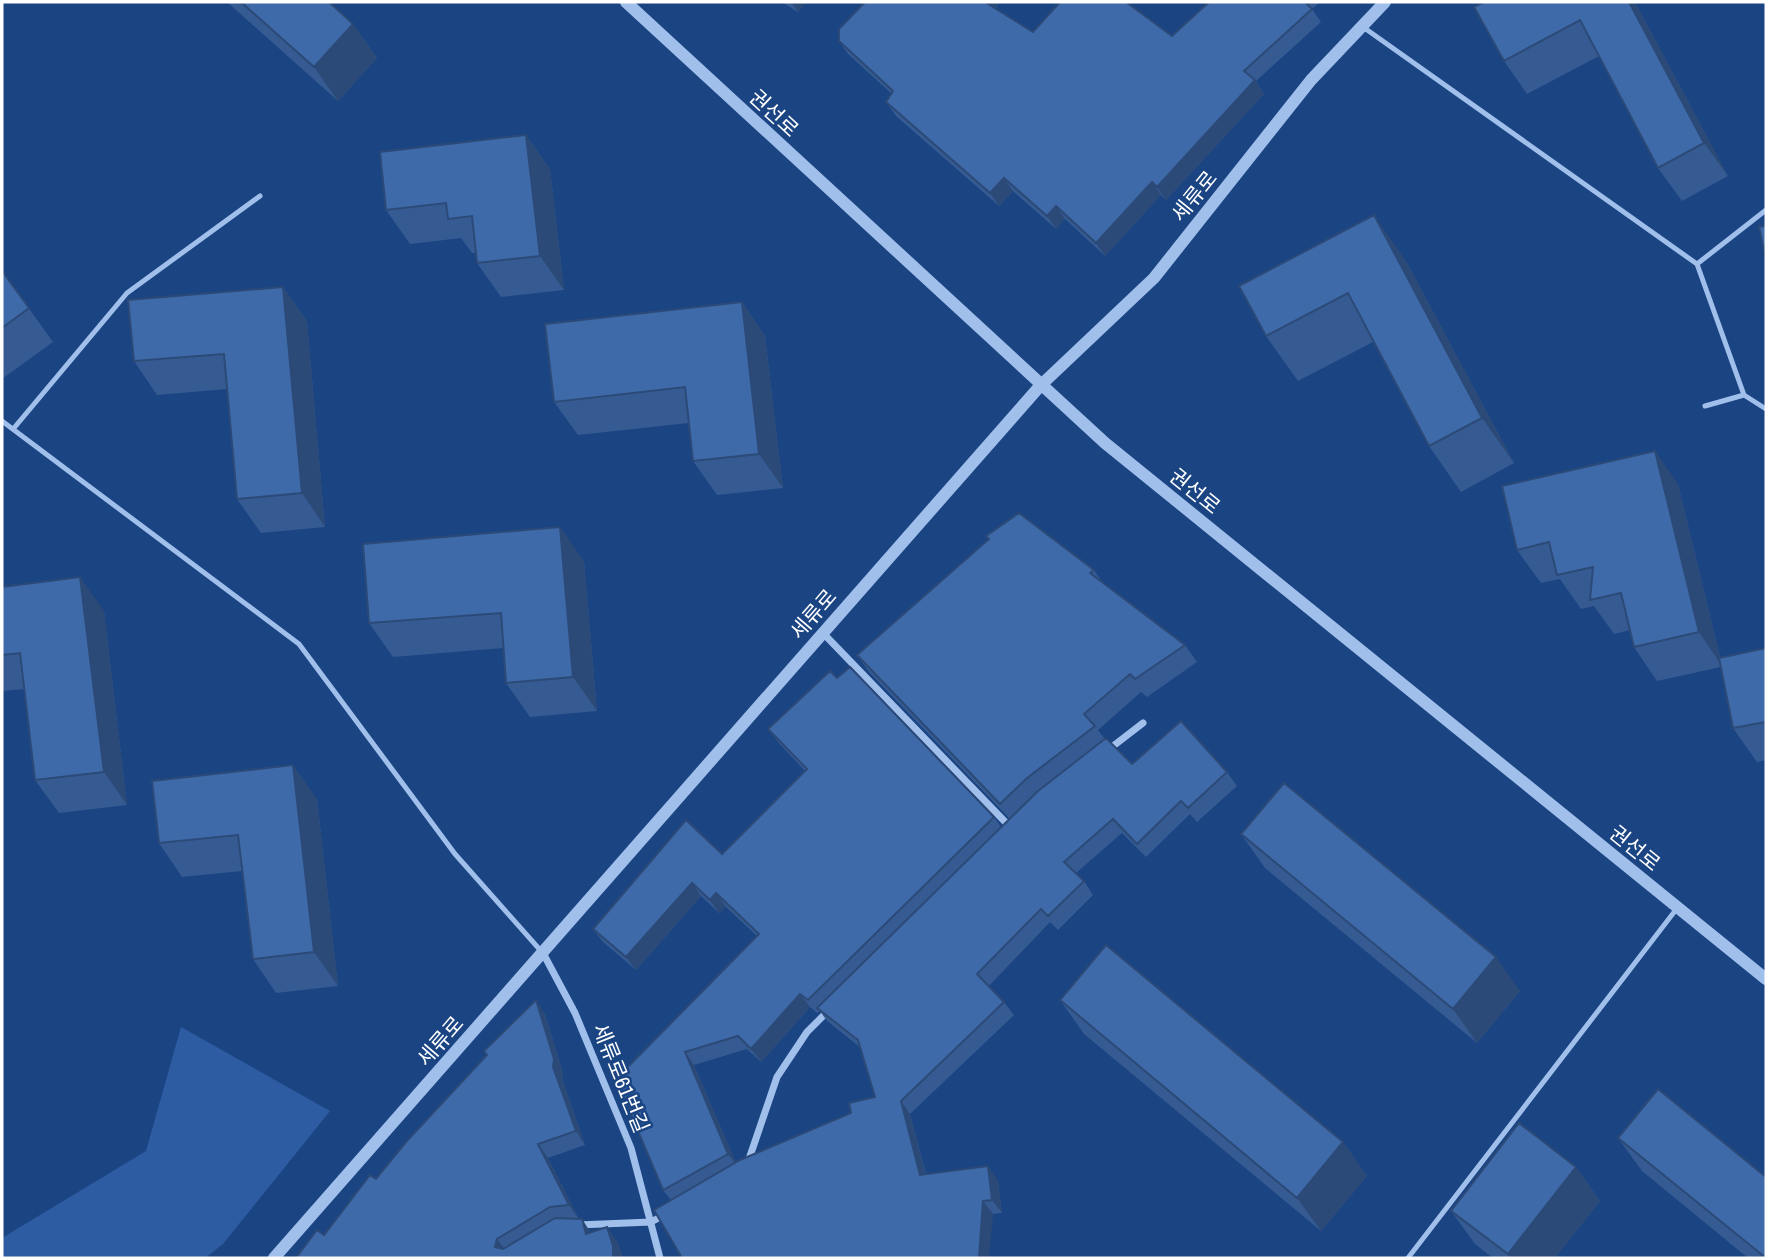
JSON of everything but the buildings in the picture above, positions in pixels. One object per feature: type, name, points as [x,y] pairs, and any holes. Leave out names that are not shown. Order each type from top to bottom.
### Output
[{"type":"street","name":"권선로","points":[[626,2],[1105,443],[1766,979]]},
{"type":"street","name":"세류로","points":[[274,1258],[1040,386],[1154,278],[1311,80],[1385,2]]},
{"type":"street","points":[[822,632],[1012,830]]},
{"type":"street","points":[[1103,754],[1143,723]]},
{"type":"street","points":[[1003,839],[1020,822]]},
{"type":"street","name":"세류로61번길","points":[[543,953],[575,1013],[631,1148],[660,1258]]},
{"type":"street","points":[[745,1170],[759,1136],[777,1077],[807,1031],[834,1005]]},
{"type":"street","points":[[563,1226],[651,1222],[674,1209]]},
{"type":"lane","points":[[1363,27],[1696,264],[1744,395],[1766,409]]},
{"type":"lane","points":[[14,428],[127,293],[260,196]]},
{"type":"lane","points":[[1696,264],[1766,210]]},
{"type":"lane","points":[[1705,406],[1744,395]]},
{"type":"lane","points":[[2,421],[299,644],[455,854],[543,953]]},
{"type":"lane","points":[[1408,1258],[1678,907]]},
{"type":"shaded area","points":[[181,1027],[330,1111],[223,1244],[205,1258],[2,1258],[2,1238],[146,1151]]}]
